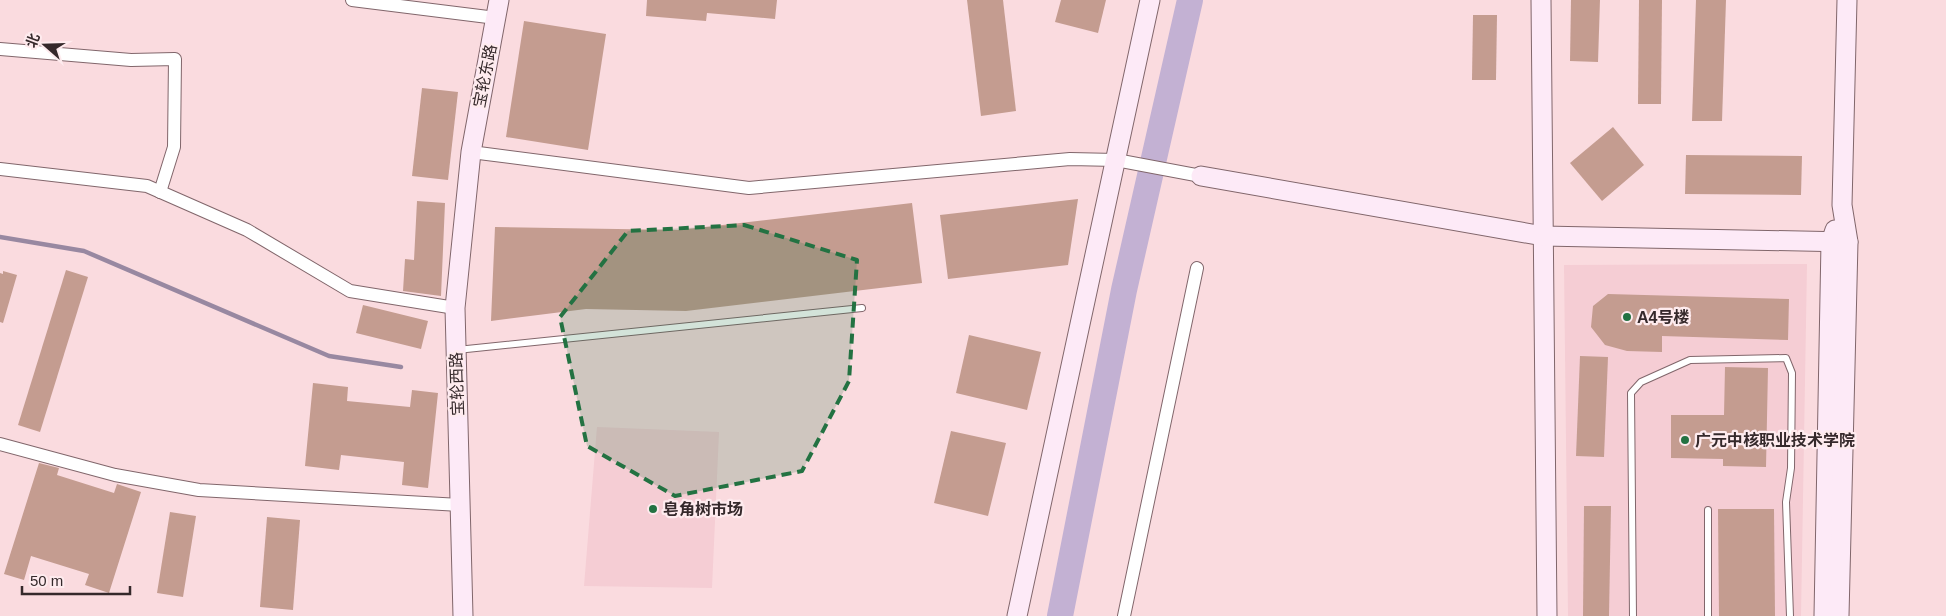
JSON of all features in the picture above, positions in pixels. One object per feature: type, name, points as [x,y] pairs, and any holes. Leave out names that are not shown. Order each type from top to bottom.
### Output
[{"type":"street","points":[[352,0],[498,9]]},
{"type":"street","points":[[1017,616],[1125,161],[1150,0]]},
{"type":"street","points":[[1541,0],[1547,616]]},
{"type":"street","points":[[1824,616],[1842,205],[1847,0]]},
{"type":"street","name":"宝轮东路","points":[[471,152],[498,9]]},
{"type":"street","points":[[0,49],[131,60],[175,59],[174,147],[160,192]]},
{"type":"street","points":[[471,152],[749,188],[1070,159],[1125,161],[1542,236],[1839,242]]},
{"type":"street","name":"宝轮西路","points":[[463,616],[455,308],[471,152]]},
{"type":"street","points":[[0,169],[147,186],[248,230],[350,291],[455,308]]},
{"type":"street","points":[[1839,242],[1839,616]]},
{"type":"street","points":[[1124,616],[1197,268]]},
{"type":"street","points":[[0,444],[115,475],[199,490],[460,505]]},
{"type":"lane","points":[[456,350],[862,308]]},
{"type":"lane","points":[[1633,616],[1631,393],[1641,382],[1690,360],[1786,358],[1792,372],[1791,468],[1786,502],[1790,616]]},
{"type":"lane","points":[[1708,510],[1708,616]]},
{"type":"highlighted area","points":[[744,225],[857,260],[849,381],[802,471],[675,496],[587,446],[560,317],[628,231]]},
{"type":"shaded area","name":"广元中核职业技术学院","points":[[1807,264],[1801,616],[1568,616],[1564,265]]},
{"type":"shaded area","name":"皂角树市场","points":[[597,427],[719,432],[712,588],[584,586]]},
{"type":"building","points":[[647,0],[777,0],[775,19],[707,13],[706,21],[646,16]]},
{"type":"building","points":[[967,0],[1003,0],[1016,111],[981,116]]},
{"type":"building","points":[[1061,0],[1106,0],[1098,33],[1055,22]]},
{"type":"building","points":[[1571,0],[1600,0],[1598,62],[1570,61]]},
{"type":"building","points":[[1639,0],[1662,0],[1661,104],[1638,104]]},
{"type":"building","points":[[1696,0],[1726,0],[1722,121],[1692,121]]},
{"type":"building","points":[[1473,15],[1497,15],[1496,80],[1472,80]]},
{"type":"building","points":[[524,21],[606,34],[588,150],[506,137]]},
{"type":"building","points":[[422,88],[458,92],[448,180],[412,176]]},
{"type":"building","points":[[1613,127],[1644,165],[1602,201],[1570,163]]},
{"type":"building","points":[[1686,155],[1802,156],[1801,195],[1685,194]]},
{"type":"building","points":[[1078,199],[1068,265],[948,279],[940,215]]},
{"type":"building","points":[[417,201],[445,203],[441,296],[403,291],[405,259],[414,260]]},
{"type":"building","points":[[912,203],[922,283],[686,311],[586,309],[491,321],[495,227],[679,230]]},
{"type":"building","points":[[66,270],[88,277],[40,432],[18,425]]},
{"type":"building","points":[[3,271],[17,275],[3,323],[0,322],[0,273],[3,274]]},
{"type":"building","points":[[1608,294],[1789,299],[1788,340],[1662,336],[1662,352],[1627,351],[1605,345],[1591,327],[1593,306]]},
{"type":"building","points":[[363,305],[428,321],[421,349],[356,333]]},
{"type":"building","points":[[969,335],[1041,352],[1027,410],[956,393]]},
{"type":"building","points":[[1580,356],[1608,357],[1604,457],[1576,456]]},
{"type":"building","points":[[1725,367],[1768,368],[1766,467],[1723,466],[1723,459],[1671,458],[1671,415],[1724,415]]},
{"type":"building","points":[[313,383],[348,387],[347,401],[410,407],[412,390],[438,393],[428,488],[402,485],[404,462],[341,455],[339,470],[305,466]]},
{"type":"building","points":[[951,431],[1006,443],[988,516],[934,503]]},
{"type":"building","points":[[39,463],[59,468],[57,475],[114,493],[117,484],[141,492],[109,593],[85,585],[89,574],[31,556],[24,580],[4,574]]},
{"type":"building","points":[[1584,506],[1611,506],[1609,616],[1583,616]]},
{"type":"building","points":[[1718,509],[1774,509],[1775,616],[1719,616]]},
{"type":"building","points":[[170,512],[196,516],[183,597],[157,593]]},
{"type":"building","points":[[267,517],[300,520],[293,610],[260,607]]},
{"type":"waterway","points":[[1060,616],[1124,290],[1190,0]]},
{"type":"waterway","points":[[0,237],[84,251],[329,356],[401,367]]},
{"type":"place","name":"A4号楼","points":[[1627,317]]},
{"type":"place","name":"广元中核职业技术学院","points":[[1685,440]]},
{"type":"place","name":"皂角树市场","points":[[653,509]]}]
